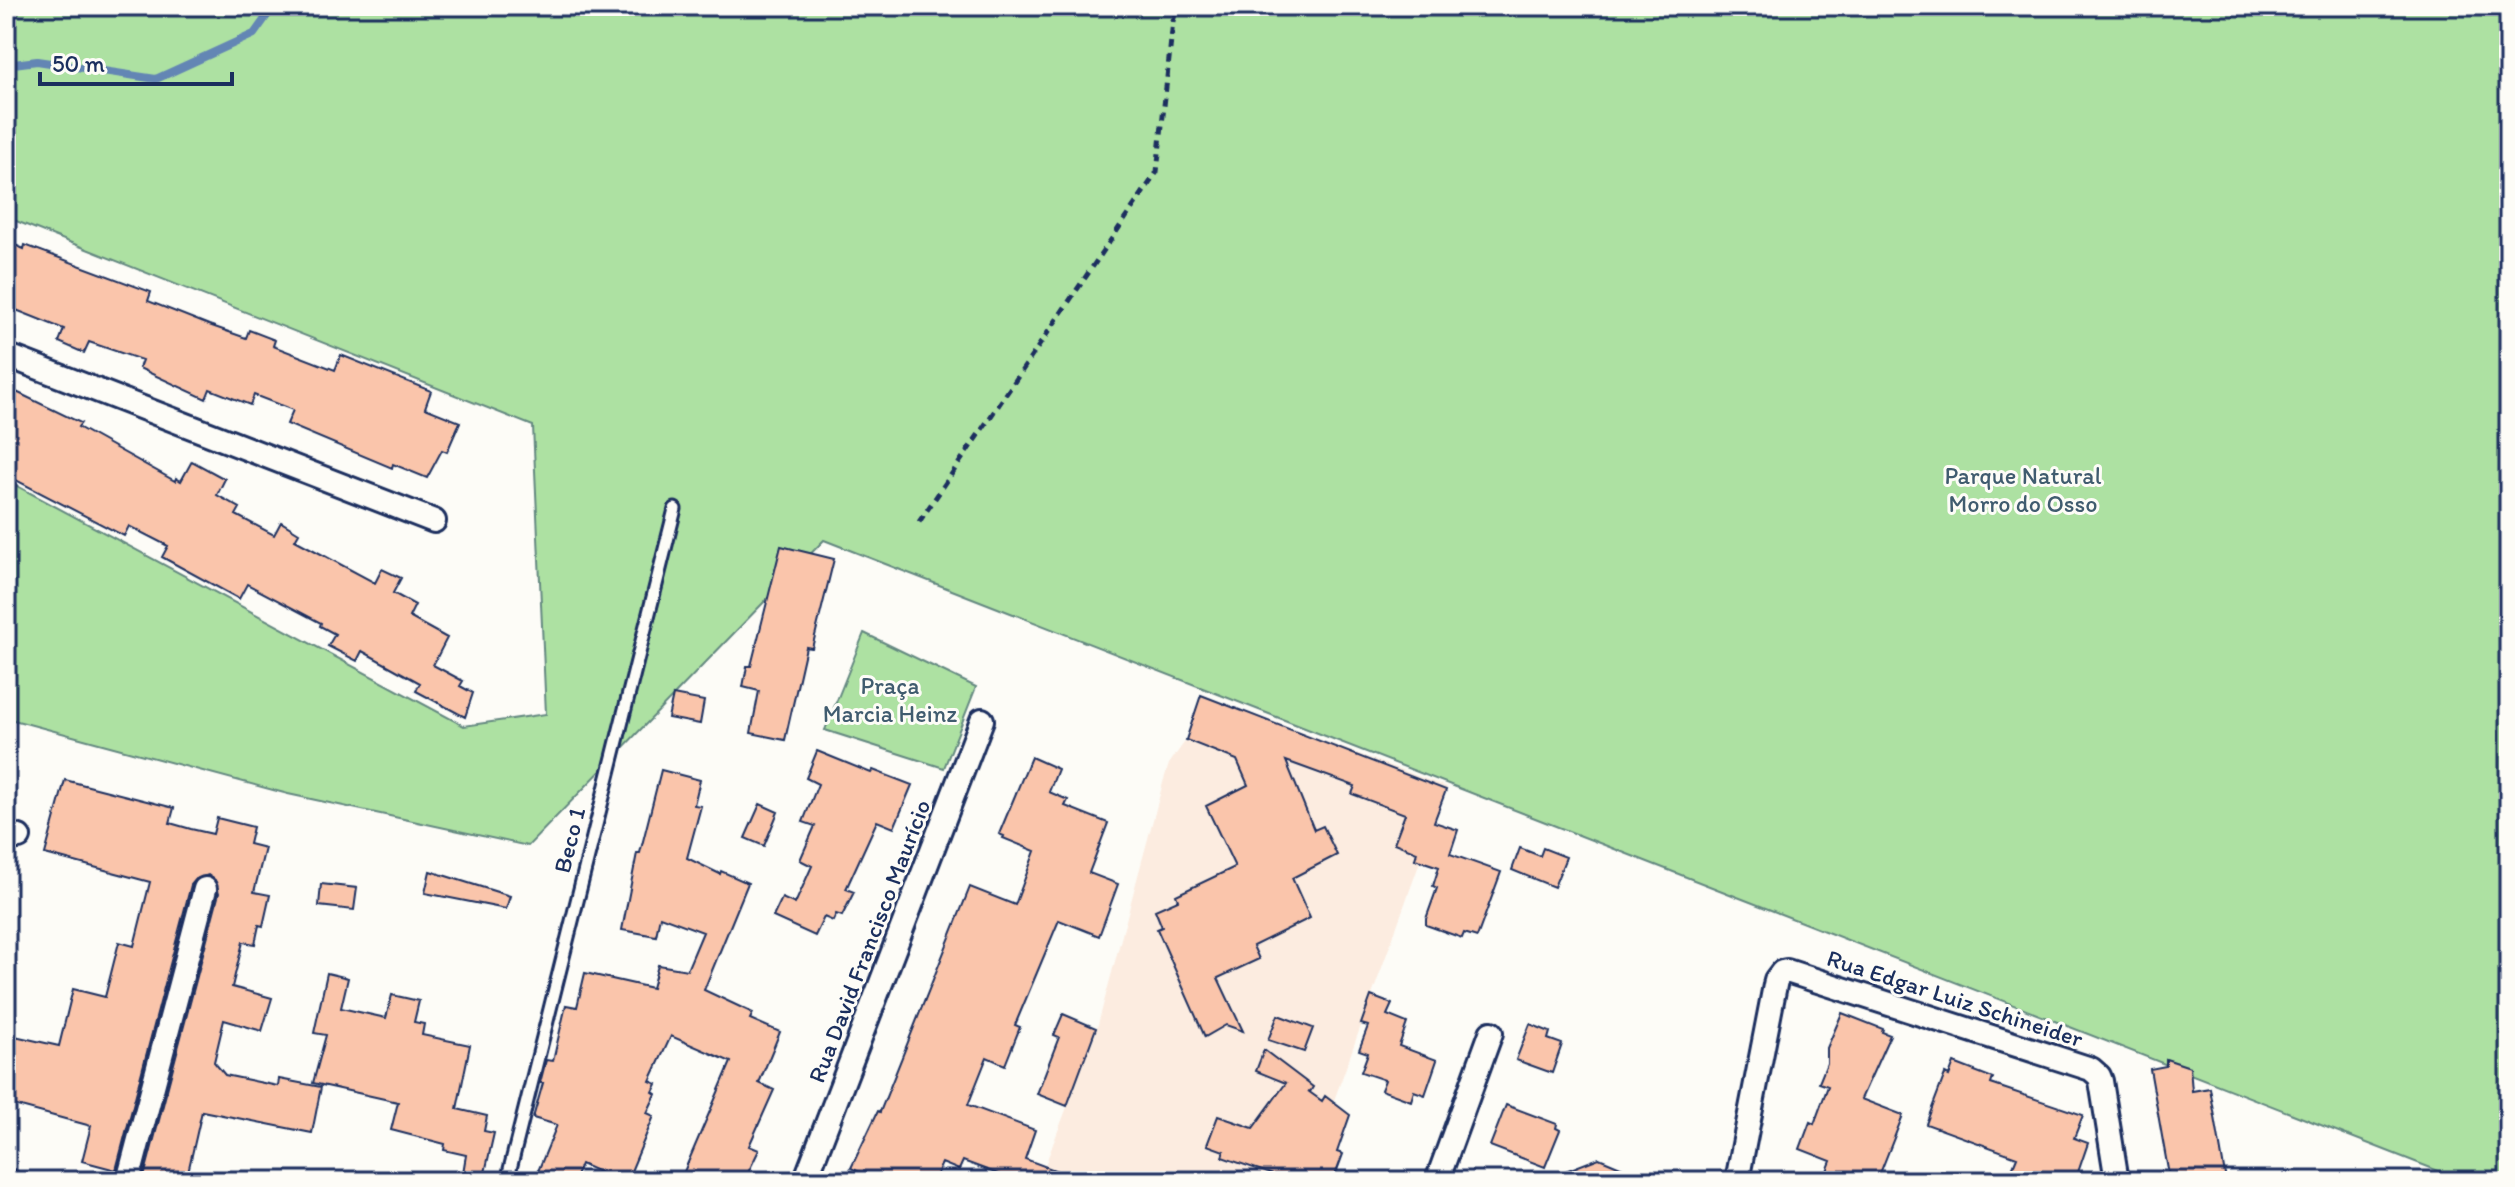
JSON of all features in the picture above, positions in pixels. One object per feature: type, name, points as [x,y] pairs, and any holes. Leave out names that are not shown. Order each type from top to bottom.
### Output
[{"type":"street","points":[[6,355],[434,521]]},
{"type":"street","name":"Rua David Francisco Maurício","points":[[805,1181],[982,720]]},
{"type":"street","points":[[128,1181],[205,889]]},
{"type":"street","name":"Rua Edgar Luiz Schineider","points":[[1737,1181],[1776,980],[1782,972],[1791,972],[2091,1069],[2101,1081],[2117,1181]]},
{"type":"street","points":[[1437,1181],[1491,1033]]},
{"type":"lane","name":"Beco 1","points":[[507,1181],[675,509]]},
{"type":"path","points":[[919,522],[1157,172],[1173,21],[1178,6]]},
{"type":"shaded area","points":[[1201,695],[1447,787],[1305,1181],[1039,1181],[1097,1028],[1169,764],[1186,740]]},
{"type":"green space","name":"Parque Natural Morro do Osso","points":[[6,6],[2509,6],[2509,1181],[2464,1181],[824,540],[528,846],[288,794],[6,718],[6,480],[464,726],[546,714],[533,426],[6,217]]},
{"type":"green space","name":"Praça Marcia Heinz","points":[[864,633],[976,687],[944,768],[825,730]]},
{"type":"building","points":[[6,241],[24,249],[25,245],[151,292],[148,301],[209,325],[246,338],[249,330],[275,340],[273,346],[335,370],[341,355],[431,391],[425,408],[460,422],[447,452],[442,450],[427,478],[393,464],[392,468],[287,424],[293,410],[254,395],[250,405],[210,389],[206,399],[139,368],[142,360],[89,342],[84,353],[59,342],[64,329],[6,306]]},
{"type":"building","points":[[6,387],[81,423],[78,427],[175,481],[176,478],[181,481],[192,461],[225,479],[217,495],[240,508],[236,515],[274,535],[281,522],[299,533],[295,540],[375,583],[382,569],[401,578],[393,593],[415,605],[409,617],[447,638],[433,665],[463,681],[460,686],[473,693],[465,717],[416,691],[420,683],[362,651],[357,661],[328,646],[335,634],[320,626],[321,623],[247,584],[239,599],[162,557],[168,546],[129,526],[124,536],[6,475]]},
{"type":"building","points":[[781,546],[834,559],[812,648],[806,647],[785,740],[751,733],[759,691],[743,687]]},
{"type":"building","points":[[673,695],[704,701],[700,724],[668,718]]},
{"type":"building","points":[[1201,695],[1446,790],[1434,822],[1458,830],[1450,854],[1501,872],[1477,937],[1464,933],[1462,938],[1426,925],[1437,888],[1433,886],[1439,867],[1415,859],[1417,852],[1394,843],[1405,814],[1352,794],[1355,786],[1286,761],[1314,830],[1323,826],[1337,855],[1292,878],[1310,918],[1253,946],[1259,959],[1218,978],[1243,1031],[1226,1025],[1205,1037],[1157,929],[1162,927],[1155,910],[1178,900],[1176,895],[1235,867],[1206,806],[1248,785],[1237,760],[1186,740]]},
{"type":"building","points":[[817,751],[871,773],[873,770],[912,785],[894,828],[877,821],[846,889],[854,892],[842,916],[836,914],[833,921],[824,917],[815,936],[773,917],[782,898],[795,904],[812,866],[800,860],[815,826],[803,822],[818,784],[806,778]]},
{"type":"building","points":[[1031,757],[1058,769],[1049,792],[1068,800],[1065,806],[1108,823],[1089,873],[1118,884],[1099,936],[1059,920],[1015,1025],[1020,1027],[1005,1065],[987,1057],[968,1105],[1035,1130],[1025,1159],[1079,1179],[1017,1181],[963,1161],[959,1170],[942,1163],[934,1181],[879,1181],[851,1168],[880,1112],[970,887],[1015,905],[1035,851],[999,834]]},
{"type":"building","points":[[661,770],[700,780],[694,805],[701,806],[687,858],[748,883],[704,990],[753,1013],[750,1019],[780,1032],[759,1083],[774,1090],[749,1146],[759,1150],[744,1181],[680,1181],[731,1062],[671,1036],[650,1081],[657,1084],[647,1113],[654,1116],[627,1181],[619,1181],[581,1164],[574,1181],[534,1181],[557,1125],[533,1118],[543,1083],[540,1083],[546,1060],[553,1061],[566,1005],[577,1007],[585,973],[652,988],[658,965],[687,970],[703,932],[660,916],[656,936],[622,930],[637,853],[640,853]]},
{"type":"building","points":[[65,780],[174,808],[170,823],[191,829],[213,834],[217,818],[253,827],[249,844],[265,848],[254,892],[270,895],[255,944],[243,942],[232,987],[272,998],[262,1031],[224,1020],[214,1062],[225,1075],[278,1086],[279,1079],[321,1087],[312,1133],[202,1111],[186,1181],[160,1181],[144,1177],[219,893],[215,880],[208,875],[196,879],[191,885],[116,1170],[82,1161],[91,1126],[6,1103],[6,1034],[59,1046],[73,989],[105,997],[119,942],[134,946],[150,882],[45,854]]},
{"type":"building","points":[[760,804],[778,812],[764,846],[745,838]]},
{"type":"building","points":[[1520,848],[1540,856],[1543,848],[1566,857],[1554,887],[1512,870]]},
{"type":"building","points":[[430,871],[510,896],[506,909],[425,893]]},
{"type":"building","points":[[321,884],[357,888],[354,910],[319,906]]},
{"type":"building","points":[[327,973],[348,978],[341,1008],[386,1018],[392,995],[419,1001],[414,1022],[424,1024],[422,1035],[470,1045],[457,1109],[487,1116],[484,1131],[494,1133],[484,1177],[463,1173],[466,1155],[444,1150],[445,1144],[391,1130],[398,1102],[313,1083],[326,1035],[314,1033]]},
{"type":"building","points":[[1371,996],[1392,1004],[1387,1015],[1407,1023],[1399,1046],[1437,1060],[1425,1095],[1414,1091],[1411,1101],[1381,1090],[1385,1080],[1361,1072],[1368,1053],[1359,1050],[1368,1026],[1361,1024]]},
{"type":"building","points":[[1842,1013],[1883,1029],[1882,1032],[1890,1035],[1861,1099],[1903,1115],[1877,1181],[1823,1181],[1831,1161],[1800,1149],[1810,1122],[1814,1124],[1828,1086],[1819,1083],[1827,1063],[1827,1048]]},
{"type":"building","points":[[1063,1014],[1096,1028],[1067,1106],[1037,1094],[1059,1037],[1054,1035]]},
{"type":"building","points":[[1278,1015],[1313,1028],[1304,1052],[1268,1040]]},
{"type":"building","points":[[1530,1024],[1550,1032],[1548,1039],[1562,1044],[1552,1073],[1516,1060]]},
{"type":"building","points":[[1264,1050],[1313,1087],[1308,1091],[1322,1101],[1325,1096],[1350,1115],[1337,1152],[1343,1154],[1333,1181],[1291,1181],[1222,1157],[1224,1151],[1207,1145],[1218,1116],[1253,1128],[1286,1083],[1256,1071]]},
{"type":"building","points":[[2166,1059],[2190,1067],[2192,1091],[2210,1088],[2226,1181],[2170,1181],[2150,1069],[2166,1066]]},
{"type":"building","points":[[1954,1063],[1993,1078],[1991,1084],[2083,1115],[2074,1138],[2088,1143],[2075,1181],[2007,1181],[2017,1157],[1926,1124],[1945,1074],[1949,1076]]},
{"type":"building","points":[[1506,1105],[1557,1124],[1556,1128],[1560,1130],[1545,1167],[1490,1146]]},
{"type":"building","points":[[1599,1158],[1654,1181],[1542,1181],[1542,1180]]},
{"type":"waterway","points":[[6,65],[37,61],[156,79],[254,34],[274,6]]}]
